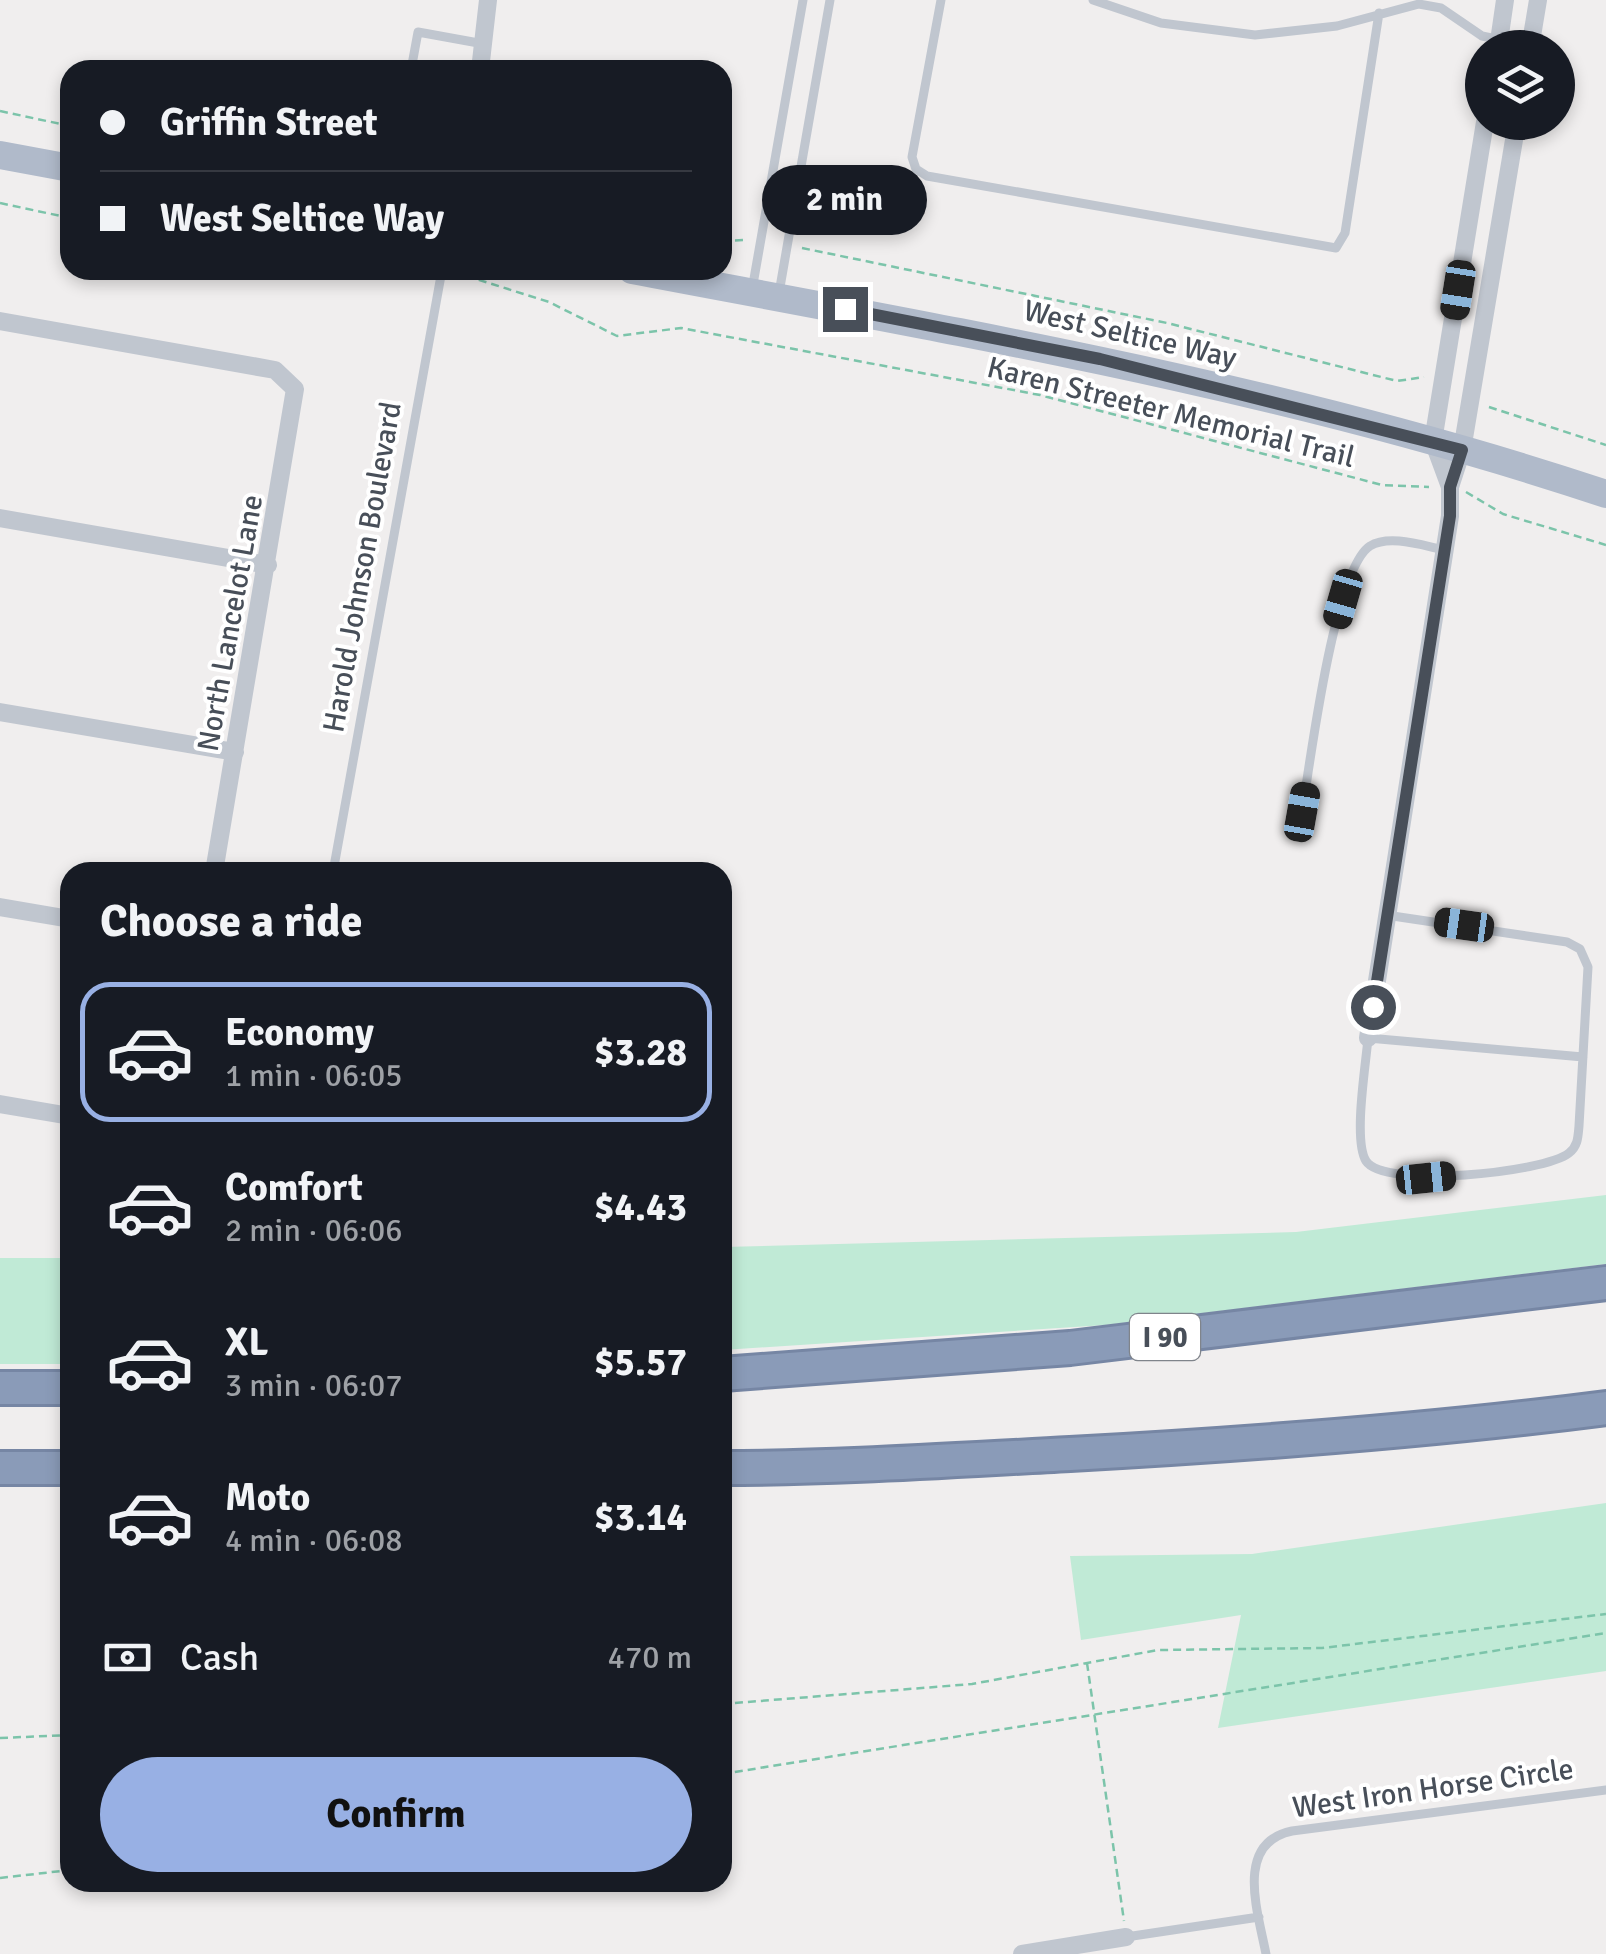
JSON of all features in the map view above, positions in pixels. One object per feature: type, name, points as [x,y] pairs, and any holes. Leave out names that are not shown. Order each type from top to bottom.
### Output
[{"type":"highway","name":"I 90","points":[[732,1373],[1070,1348],[1606,1283]]},
{"type":"highway","points":[[0,1388],[60,1388]]},
{"type":"highway","points":[[732,1468],[824,1468],[1178,1448],[1449,1428],[1606,1408]]},
{"type":"highway","points":[[0,1468],[60,1468]]},
{"type":"main road","points":[[0,155],[60,166]]},
{"type":"main road","name":"West Seltice Way","points":[[685,280],[1081,355],[1432,442],[1606,494]]},
{"type":"street","points":[[482,60],[488,0]]},
{"type":"street","points":[[1501,30],[1506,0]]},
{"type":"street","points":[[1533,30],[1538,0]]},
{"type":"street","points":[[1450,487],[1432,442],[1482,140]]},
{"type":"street","points":[[1368,1038],[1446,550],[1450,487],[1462,450],[1515,140]]},
{"type":"street","name":"North Lancelot Lane","points":[[0,321],[275,370],[293,384],[297,400],[216,862]]},
{"type":"street","points":[[1449,344],[1479,349]]},
{"type":"street","points":[[0,518],[268,565]]},
{"type":"street","points":[[0,712],[235,752]]},
{"type":"street","points":[[0,907],[60,917]]},
{"type":"street","points":[[0,1104],[60,1114]]},
{"type":"street","points":[[1022,1954],[1126,1937]]},
{"type":"lane","points":[[765,295],[802,0]]},
{"type":"lane","points":[[765,295],[830,0]]},
{"type":"lane","points":[[941,0],[912,157],[916,169],[927,176],[1336,248],[1345,232],[1379,13]]},
{"type":"lane","points":[[1093,0],[1161,23],[1256,35],[1337,26],[1401,6],[1437,4],[1474,30]]},
{"type":"lane","points":[[413,60],[418,32],[484,44]]},
{"type":"lane","name":"Harold Johnson Boulevard","points":[[336,862],[440,280]]},
{"type":"lane","points":[[1302,812],[1333,635],[1356,562],[1372,545],[1390,542],[1446,550]]},
{"type":"lane","points":[[1386,915],[1540,936],[1580,949],[1588,966],[1583,1058],[1577,1144],[1570,1153],[1540,1165],[1426,1178],[1379,1171],[1366,1162],[1361,1143],[1368,1038],[1583,1058]]},
{"type":"lane","name":"West Iron Horse Circle","points":[[1266,1954],[1259,1917],[1256,1859],[1268,1838],[1606,1790]]},
{"type":"lane","points":[[1126,1937],[1259,1917]]},
{"type":"path","points":[[0,111],[60,124]]},
{"type":"path","points":[[0,203],[60,216]]},
{"type":"path","points":[[732,241],[750,240]]},
{"type":"path","points":[[800,248],[1167,323],[1397,381],[1444,373]]},
{"type":"path","name":"Karen Streeter Memorial Trail","points":[[479,280],[549,302],[617,336],[666,328],[1040,395],[1382,485],[1450,487],[1474,495],[1503,514],[1606,545]]},
{"type":"path","points":[[1470,400],[1606,446]]},
{"type":"path","points":[[732,1703],[972,1684],[1158,1650],[1322,1648],[1606,1614]]},
{"type":"path","points":[[732,1772],[1606,1633]]},
{"type":"path","points":[[1087,1663],[1126,1937]]},
{"type":"path","points":[[0,1738],[60,1735]]},
{"type":"path","points":[[0,1878],[60,1871]]},
{"type":"green space","points":[[1606,1195],[1606,1264],[1106,1325],[732,1349],[732,1247],[1296,1232]]},
{"type":"green space","points":[[0,1258],[60,1258],[60,1364],[0,1364]]},
{"type":"green space","points":[[1606,1503],[1606,1671],[1218,1728],[1241,1615],[1081,1640],[1070,1556],[1252,1554]]},
{"type":"route","points":[[845,309],[1100,359],[1462,450],[1450,487],[1450,516],[1423,707],[1373,1007]]}]
